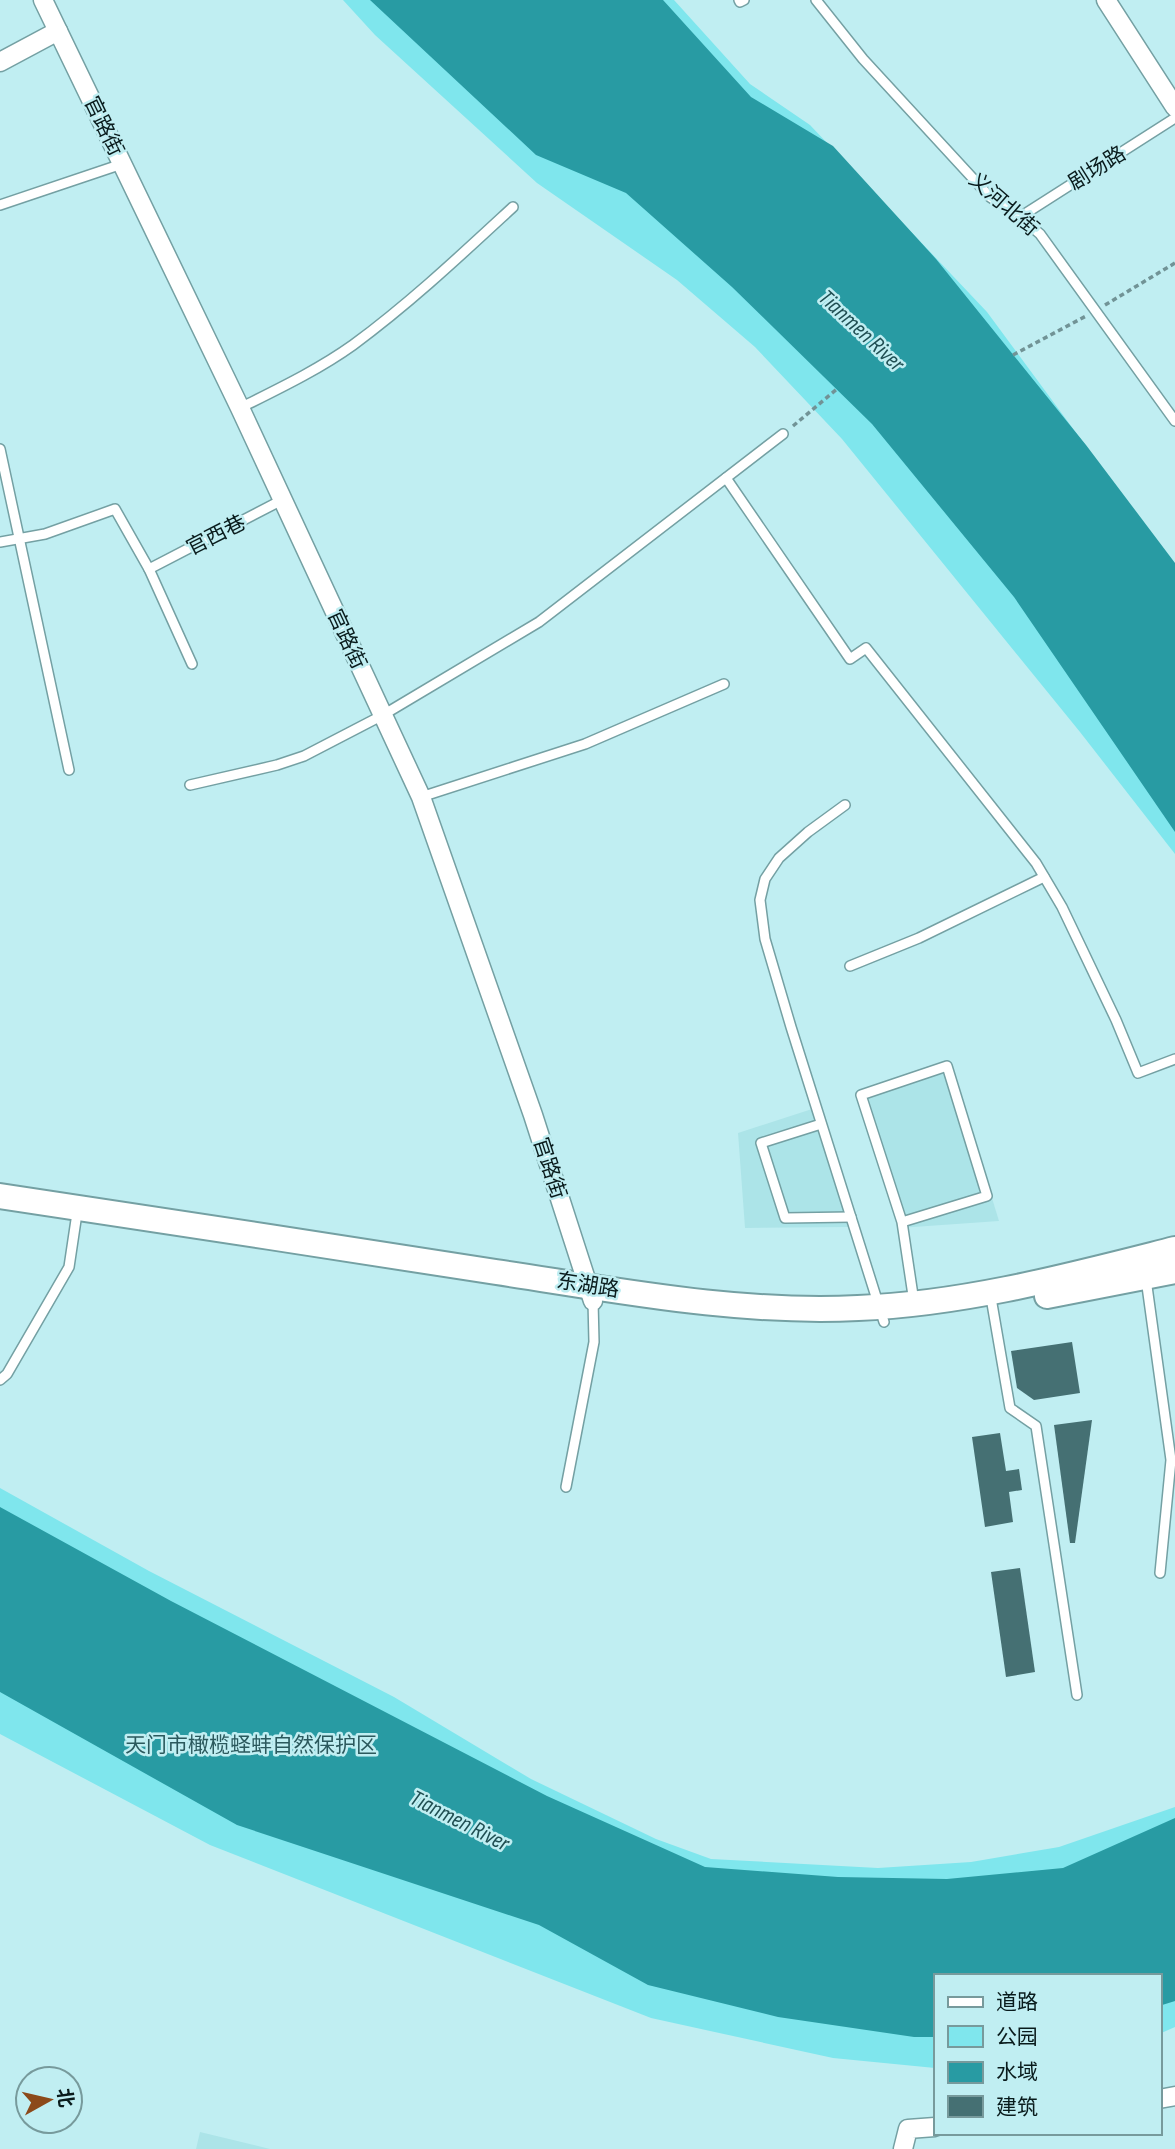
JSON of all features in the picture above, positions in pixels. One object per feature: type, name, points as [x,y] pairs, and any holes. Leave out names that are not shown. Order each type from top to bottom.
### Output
[{"type":"main road","name":"东湖路","points":[[0,1196],[591,1293],[696,1316],[756,1322],[821,1324],[991,1298],[1144,1267],[1175,1271]]},
{"type":"main road","name":"东湖路","points":[[0,1209],[591,1293]]},
{"type":"main road","name":"东湖路","points":[[1144,1267],[1175,1248]]},
{"type":"main road","name":"东湖路","points":[[882,1314],[915,1303],[991,1298]]},
{"type":"street","name":"官路街","points":[[43,0],[240,408],[421,797],[533,1115],[591,1293]]},
{"type":"street","points":[[1105,0],[1175,107]]},
{"type":"street","points":[[0,62],[58,31]]},
{"type":"street","points":[[903,2149],[908,2129],[934,2127]]},
{"type":"lane","name":"义河北街","points":[[816,0],[863,59],[990,197],[1040,234],[1175,421]]},
{"type":"lane","name":"剧场路","points":[[1020,217],[1175,118]]},
{"type":"lane","points":[[0,205],[122,164]]},
{"type":"lane","points":[[240,408],[293,381],[351,346],[413,298],[513,207]]},
{"type":"lane","points":[[190,785],[304,756],[383,715],[539,622],[783,434]]},
{"type":"lane","points":[[0,449],[69,770]]},
{"type":"lane","points":[[726,478],[850,659],[866,648],[1014,833],[1062,907],[1138,1073],[1175,1059]]},
{"type":"lane","name":"官西巷","points":[[149,569],[282,500]]},
{"type":"lane","points":[[0,542],[45,534],[115,509],[149,569],[192,664]]},
{"type":"lane","points":[[421,797],[585,744],[724,684]]},
{"type":"lane","points":[[845,805],[808,832],[779,858],[765,879],[760,900],[765,939],[882,1314]]},
{"type":"lane","points":[[850,966],[919,938],[1044,877]]},
{"type":"lane","points":[[902,1222],[987,1196],[947,1066],[861,1095],[902,1222],[915,1303]]},
{"type":"lane","points":[[821,1124],[761,1143],[785,1218],[851,1217]]},
{"type":"lane","points":[[0,1380],[7,1374],[69,1267],[76,1220]]},
{"type":"lane","points":[[1144,1267],[1171,1460],[1160,1573]]},
{"type":"lane","points":[[566,1487],[594,1342],[591,1293]]},
{"type":"lane","points":[[991,1298],[1010,1408],[1036,1426],[1077,1695]]},
{"type":"path","points":[[1013,355],[1095,311],[1175,263]]},
{"type":"path","points":[[783,434],[837,389]]},
{"type":"shaded area","points":[[950,1061],[999,1221],[899,1228],[855,1093]]},
{"type":"shaded area","points":[[812,1109],[849,1227],[745,1228],[738,1133]]},
{"type":"shaded area","points":[[200,2132],[270,2149],[196,2149]]},
{"type":"green space","points":[[343,0],[674,0],[750,84],[810,125],[987,312],[1175,567],[1175,854],[1080,732],[842,439],[755,347],[677,280],[537,183],[375,35]]},
{"type":"green space","name":"天门市橄榄蛏蚌自然保护区","points":[[0,1488],[149,1571],[394,1697],[531,1779],[656,1839],[711,1859],[878,1868],[971,1862],[1059,1847],[1175,1807],[1175,2027],[1161,2033],[1161,1974],[934,1974],[934,2068],[833,2058],[651,2018],[210,1845],[0,1734]]},
{"type":"water","name":"Tianmen River","points":[[370,0],[663,0],[751,97],[833,146],[936,259],[1086,445],[1175,563],[1175,832],[1014,597],[872,424],[732,287],[626,193],[536,155]]},
{"type":"water","name":"天门市橄榄蛏蚌自然保护区","points":[[0,1507],[171,1601],[547,1796],[705,1867],[838,1877],[947,1879],[1063,1868],[1175,1818],[1175,2001],[1161,2005],[1161,1974],[934,1974],[934,2037],[914,2037],[778,2017],[648,1985],[539,1925],[237,1825],[0,1692]]},
{"type":"building","points":[[1072,1342],[1080,1393],[1034,1400],[1017,1388],[1011,1351]]},
{"type":"building","points":[[1092,1420],[1075,1543],[1070,1543],[1054,1425]]},
{"type":"building","points":[[1000,1433],[1006,1471],[1019,1469],[1022,1490],[1009,1492],[1013,1522],[985,1527],[972,1437]]},
{"type":"building","points":[[1020,1568],[1035,1672],[1006,1677],[991,1572]]}]
